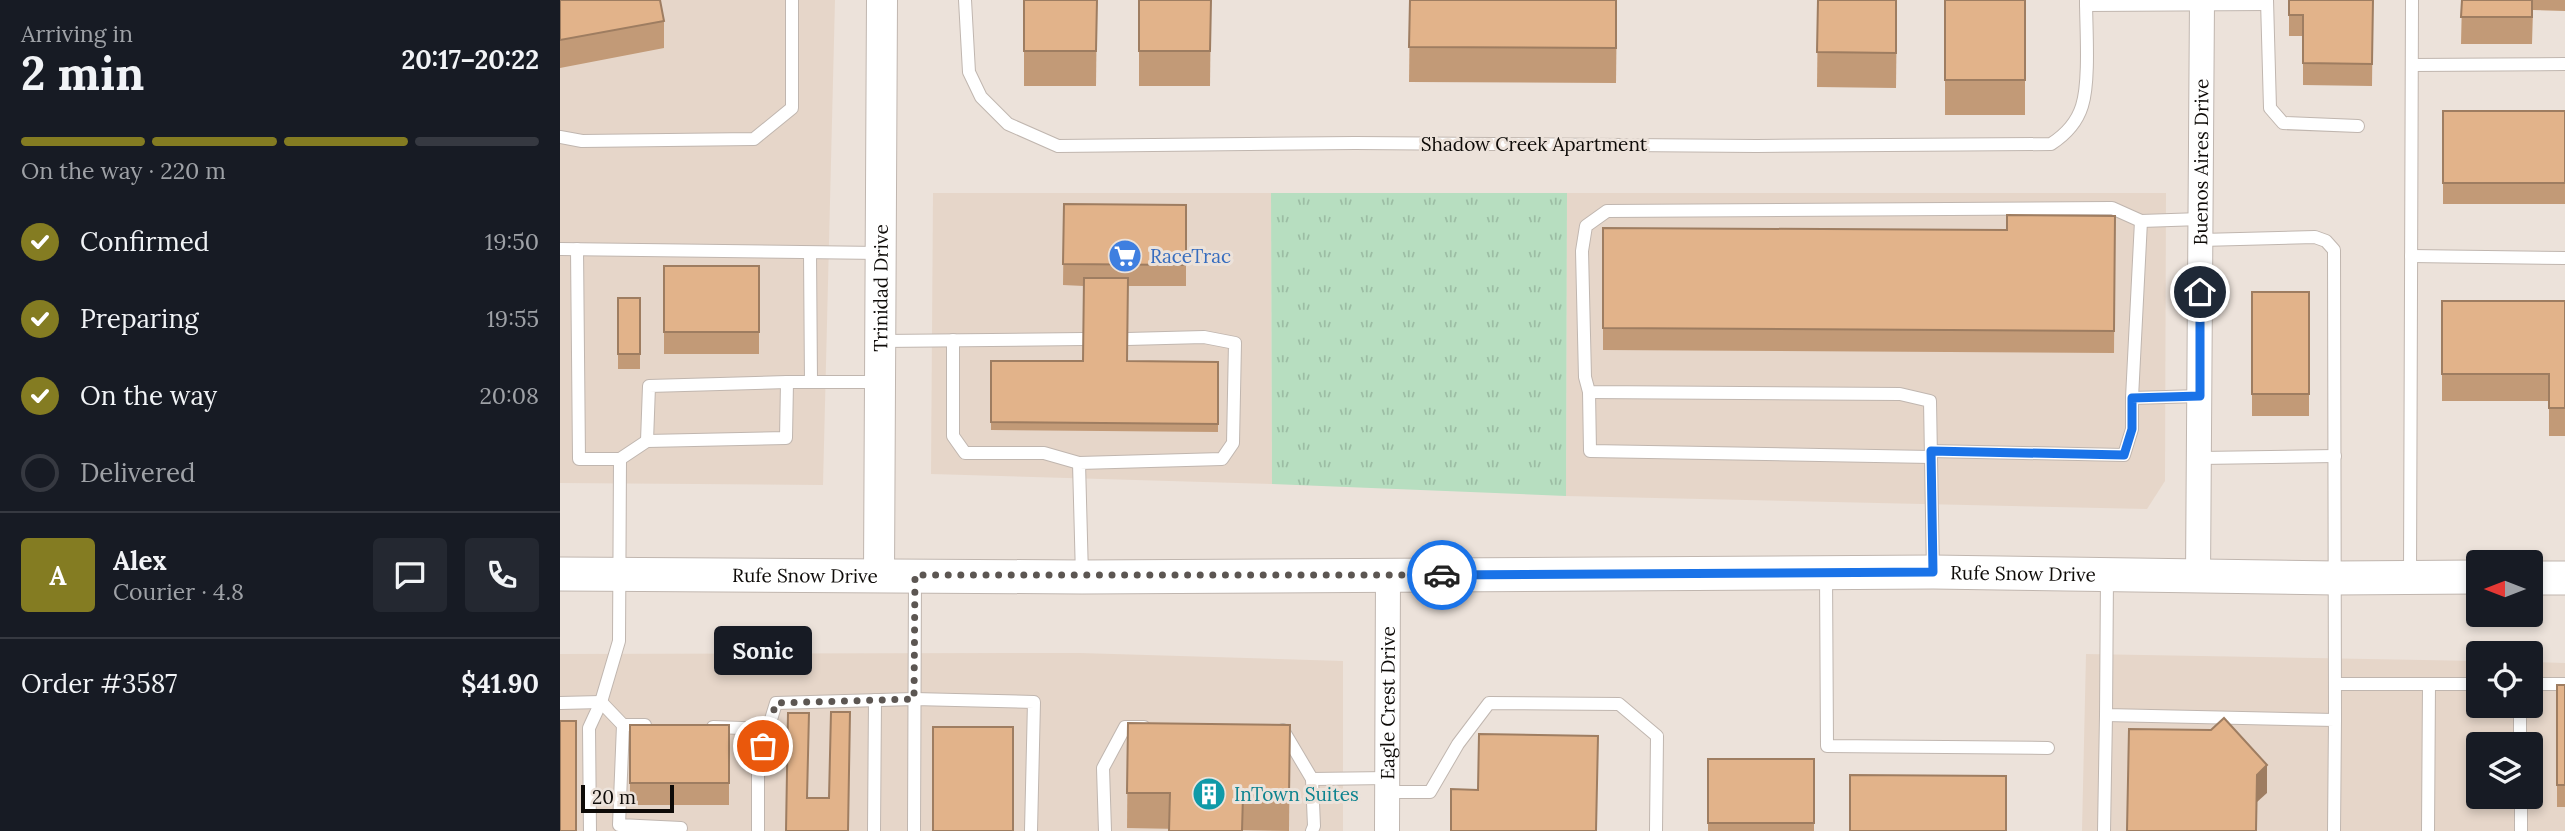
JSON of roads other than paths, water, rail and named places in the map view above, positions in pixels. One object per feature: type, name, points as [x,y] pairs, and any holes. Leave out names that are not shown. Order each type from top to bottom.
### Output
[{"type":"main road","name":"Rufe Snow Drive","points":[[560,575],[1082,577],[1933,572],[2198,577],[2466,577]]},
{"type":"main road","points":[[2543,578],[2565,578]]},
{"type":"street","name":"Trinidad Drive","points":[[879,575],[882,0]]},
{"type":"street","name":"Buenos Aires Drive","points":[[2198,577],[2202,2]]},
{"type":"street","name":"Eagle Crest Drive","points":[[1387,831],[1388,576]]},
{"type":"lane","points":[[560,137],[582,141],[754,139],[792,108],[792,0]]},
{"type":"lane","name":"Shadow Creek Apartment","points":[[965,0],[969,72],[981,97],[1008,124],[1058,146],[1355,143],[1757,146],[2051,144],[2067,134],[2082,106],[2086,70],[2086,2],[2267,2]]},
{"type":"lane","points":[[2410,578],[2412,0]]},
{"type":"lane","points":[[2267,2],[2270,108],[2283,123],[2358,126]]},
{"type":"lane","points":[[2412,65],[2565,65]]},
{"type":"lane","points":[[2141,221],[2132,429],[2124,455],[1590,451],[1582,251],[1586,226],[1607,211],[2112,208],[2141,221],[2201,229],[2315,237],[2326,241],[2334,250],[2334,831]]},
{"type":"lane","points":[[560,249],[880,253]]},
{"type":"lane","points":[[577,249],[579,459],[620,459],[647,441],[786,438],[787,382]]},
{"type":"lane","points":[[810,253],[811,382]]},
{"type":"lane","points":[[2411,257],[2565,258]]},
{"type":"lane","points":[[953,340],[953,436],[965,453],[1044,453],[1079,463],[1222,459],[1233,443],[1235,343],[1204,337],[1127,339]]},
{"type":"lane","points":[[880,341],[1084,339]]},
{"type":"lane","points":[[647,441],[649,386],[880,382]]},
{"type":"lane","points":[[1589,392],[1900,394],[1930,401],[1933,572]]},
{"type":"lane","points":[[2132,398],[2200,396]]},
{"type":"lane","points":[[2200,458],[2335,456]]},
{"type":"lane","points":[[590,831],[589,728],[601,702],[620,641],[620,459]]},
{"type":"lane","points":[[1079,463],[1082,577]]},
{"type":"lane","points":[[1826,573],[1827,746],[2048,748]]},
{"type":"lane","points":[[2104,831],[2106,574]]},
{"type":"lane","points":[[914,831],[915,575]]},
{"type":"lane","points":[[2335,684],[2466,684]]},
{"type":"lane","points":[[2428,831],[2429,684]]},
{"type":"lane","points":[[2543,684],[2565,684]]},
{"type":"lane","points":[[758,831],[758,762],[776,703],[914,699],[1034,702],[1031,831]]},
{"type":"lane","points":[[874,831],[875,700]]},
{"type":"lane","points":[[560,703],[601,702],[623,725],[662,726]]},
{"type":"lane","points":[[1312,779],[1388,785],[1430,792],[1458,744],[1489,703],[1619,704],[1657,736],[1656,831]]},
{"type":"lane","points":[[2106,715],[2335,720]]},
{"type":"lane","points":[[623,725],[619,825],[681,828]]},
{"type":"lane","points":[[702,727],[768,729]]},
{"type":"lane","points":[[1105,831],[1103,768],[1125,727],[1151,727]]},
{"type":"lane","points":[[1269,727],[1282,727],[1312,779],[1312,831]]},
{"type":"lane","points":[[2521,809],[2521,831]]},
{"type":"place","name":"RaceTrac","points":[[1125,256]]},
{"type":"place","name":"Sonic","points":[[763,746]]},
{"type":"place","name":"InTown Suites","points":[[1209,794]]}]
